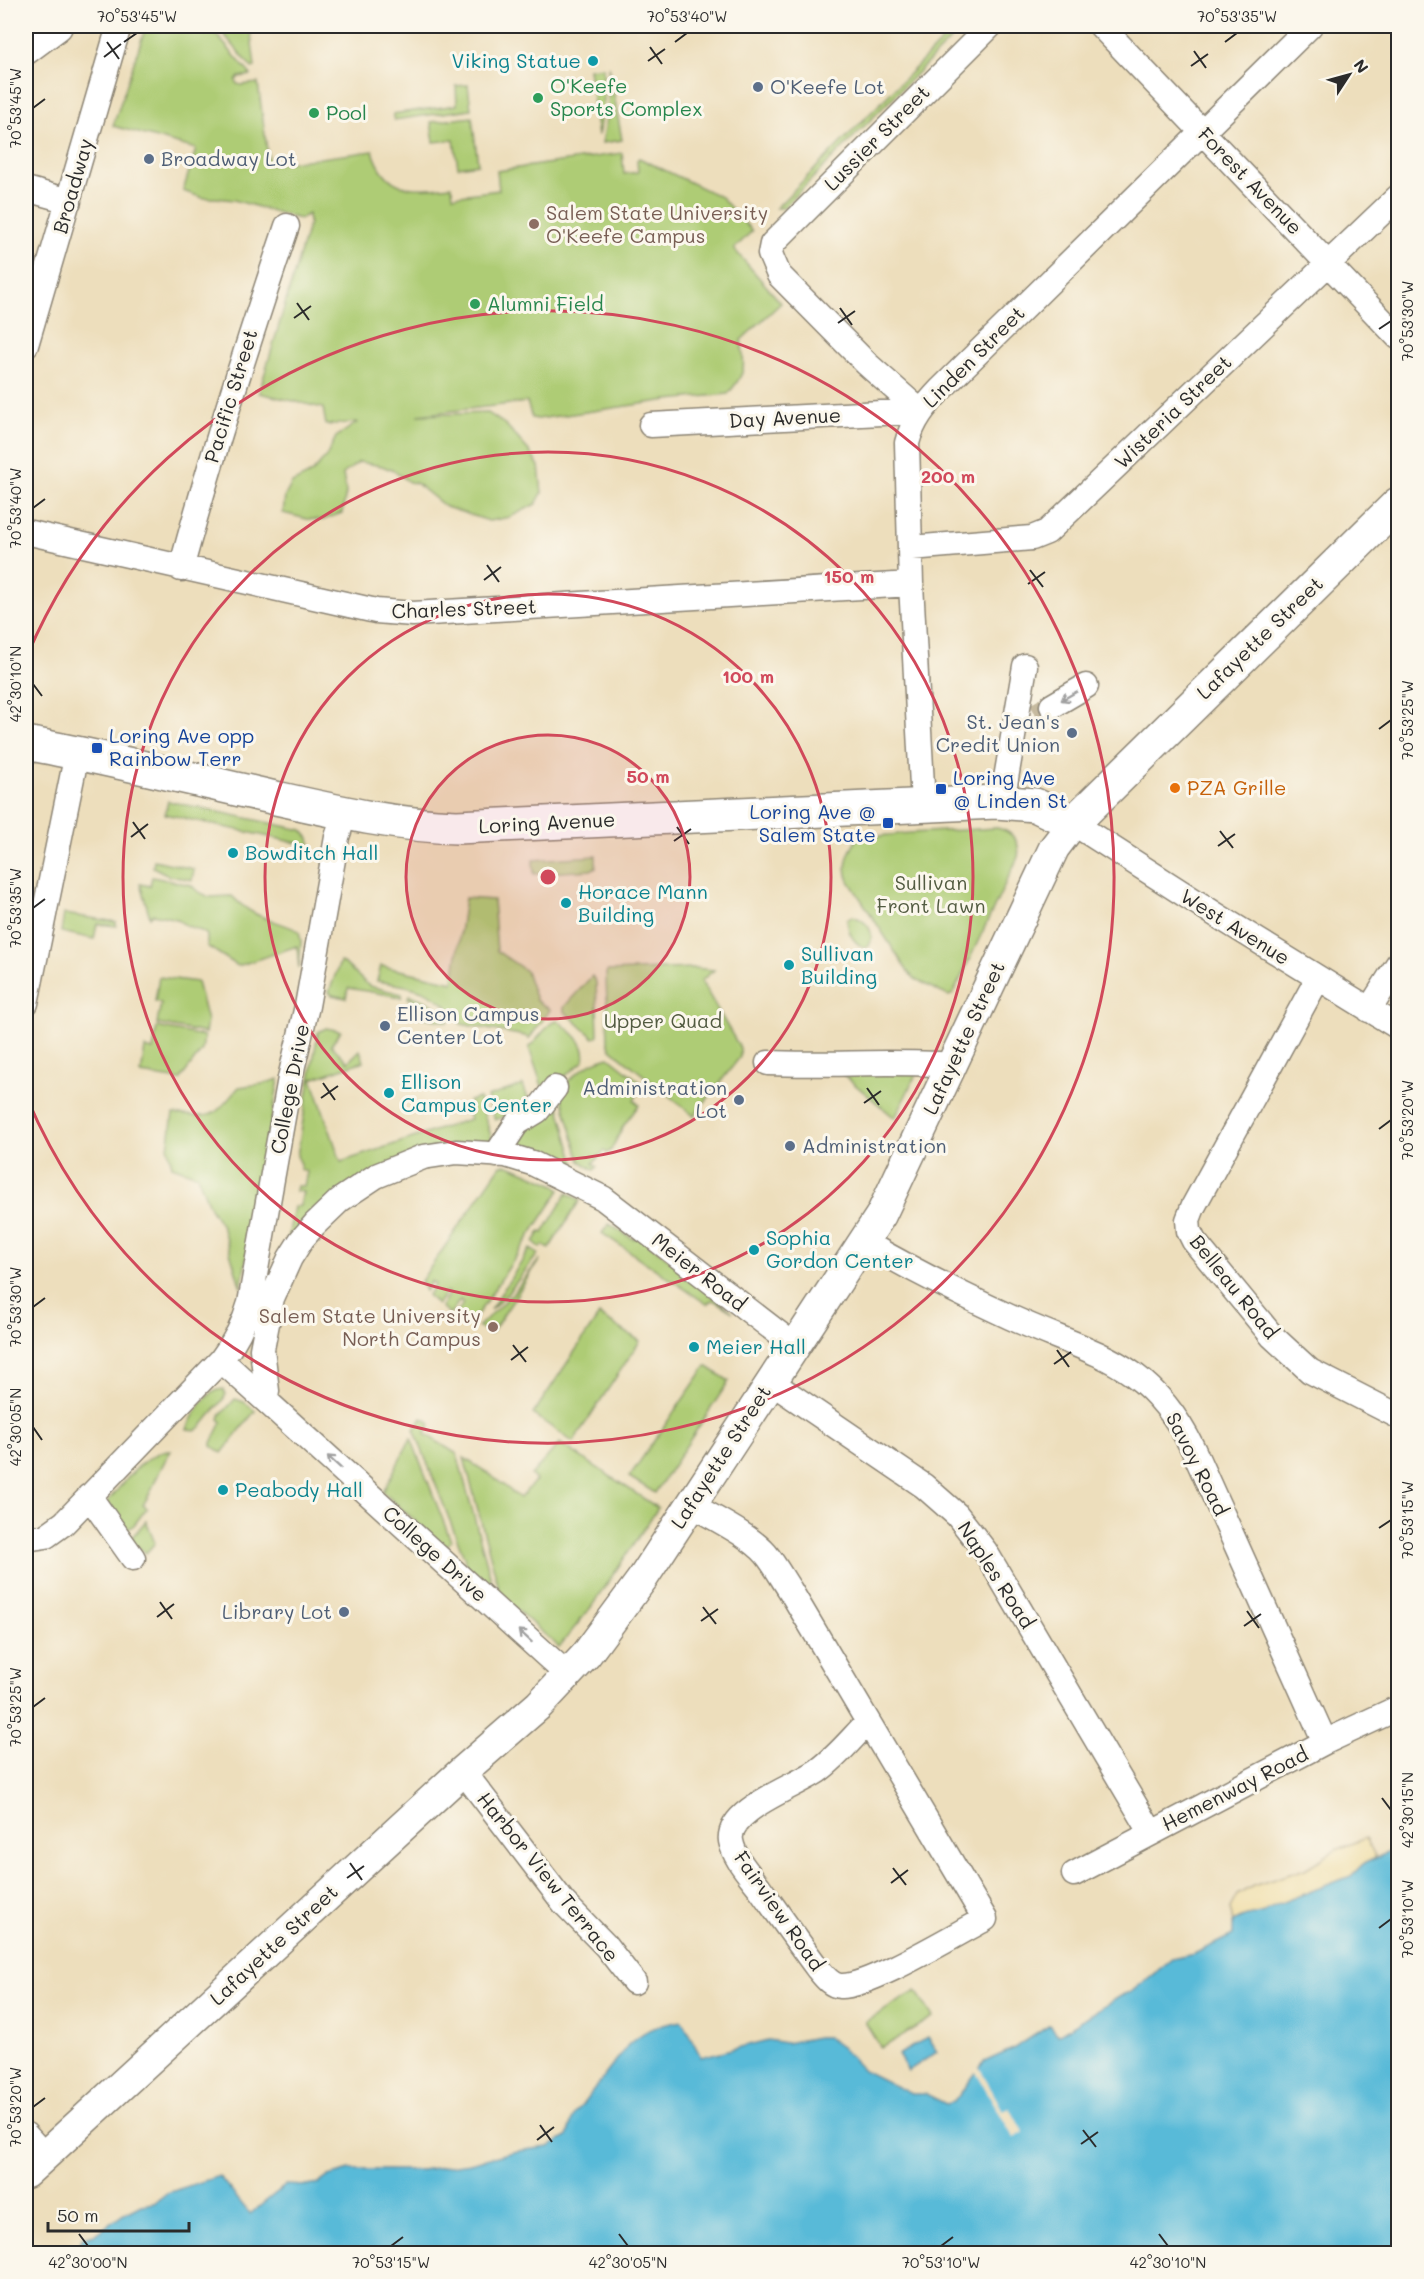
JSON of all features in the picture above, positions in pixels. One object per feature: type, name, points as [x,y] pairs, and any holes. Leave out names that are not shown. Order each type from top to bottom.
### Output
[{"type":"highway","name":"Lafayette Street","points":[[1073,823],[1398,504]]},
{"type":"highway","name":"Loring Avenue","points":[[26,743],[345,813],[426,826],[457,827],[1002,802],[1035,805],[1073,823]]},
{"type":"main road","points":[[26,48],[57,26]]},
{"type":"main road","name":"Lafayette Street","points":[[32,2154],[463,1771],[518,1725],[568,1675],[602,1636],[881,1215],[1054,848],[1073,823]]},
{"type":"street","name":"Broadway","points":[[26,345],[119,26]]},
{"type":"street","name":"Lussier Street","points":[[920,411],[867,364],[779,275],[770,254],[772,244],[780,234],[990,26]]},
{"type":"street","name":"Forest Avenue","points":[[1101,26],[1398,337]]},
{"type":"street","name":"Linden Street","points":[[922,804],[911,584],[907,443],[911,427],[920,411],[1201,131],[1310,26]]},
{"type":"street","points":[[26,189],[69,201]]},
{"type":"street","name":"Wisteria Street","points":[[910,548],[1032,538],[1047,532],[1398,197]]},
{"type":"street","name":"Pacific Street","points":[[181,569],[218,438],[287,226]]},
{"type":"street","name":"Day Avenue","points":[[651,425],[920,411]]},
{"type":"street","name":"Charles Street","points":[[26,532],[181,569],[376,611],[413,614],[911,584]]},
{"type":"street","points":[[1002,802],[1025,666]]},
{"type":"street","points":[[1014,728],[1086,686]]},
{"type":"street","points":[[26,1003],[77,753]]},
{"type":"street","name":"College Drive","points":[[26,1539],[51,1533],[221,1360],[237,1337],[250,1303],[290,1078],[307,1006],[337,837],[345,813]]},
{"type":"street","name":"West Avenue","points":[[1073,823],[1398,1028]]},
{"type":"street","points":[[1369,1010],[1398,964]]},
{"type":"street","name":"Belleau Road","points":[[1317,978],[1193,1207],[1188,1220],[1189,1231],[1202,1252],[1272,1336],[1292,1356],[1310,1371],[1398,1416]]},
{"type":"street","points":[[768,1062],[807,1065],[888,1061],[951,1065]]},
{"type":"street","points":[[496,1155],[517,1123],[537,1111],[555,1088]]},
{"type":"street","name":"Meier Road","points":[[267,1391],[262,1349],[272,1299],[290,1258],[315,1224],[340,1200],[400,1165],[423,1157],[456,1152],[496,1155],[532,1163],[603,1198],[795,1346]]},
{"type":"street","name":"Savoy Road","points":[[864,1242],[955,1292],[1118,1363],[1164,1400],[1180,1422],[1193,1449],[1325,1742]]},
{"type":"street","name":"College Drive","points":[[221,1360],[568,1675]]},
{"type":"street","name":"Naples Road","points":[[771,1382],[924,1486],[957,1515],[985,1551],[1151,1832]]},
{"type":"street","points":[[89,1496],[133,1558]]},
{"type":"street","name":"Fairview Road","points":[[690,1504],[765,1553],[790,1590],[985,1919],[893,1968],[862,1982],[840,1986],[829,1981],[818,1969],[746,1869],[731,1841],[732,1830],[739,1818],[754,1806],[806,1780],[822,1768],[868,1722]]},
{"type":"street","name":"Hemenway Road","points":[[1074,1874],[1325,1742],[1398,1708]]},
{"type":"street","name":"Harbor View Terrace","points":[[463,1771],[564,1903],[606,1946],[634,1982]]},
{"type":"green space","points":[[146,26],[209,26],[251,75],[239,77],[236,80],[237,84],[258,83],[269,165],[373,151],[385,175],[394,182],[414,188],[452,186],[453,196],[499,190],[497,171],[622,153],[624,174],[638,172],[637,160],[639,158],[721,197],[752,231],[734,249],[781,303],[741,340],[742,374],[728,394],[668,400],[538,419],[532,418],[527,402],[418,415],[488,413],[506,425],[539,466],[542,493],[536,504],[510,517],[489,521],[446,507],[416,483],[409,482],[394,471],[382,466],[359,462],[343,474],[346,493],[342,513],[323,520],[283,513],[285,496],[292,483],[312,473],[326,457],[336,437],[358,422],[326,425],[323,408],[259,393],[309,223],[308,214],[300,219],[234,200],[203,198],[183,191],[196,149],[113,126]]},
{"type":"green space","points":[[217,26],[250,26],[255,67],[252,68]]},
{"type":"green space","points":[[957,26],[964,26],[783,208],[776,208]]},
{"type":"green space","points":[[609,66],[622,140],[602,143],[608,112]]},
{"type":"green space","points":[[603,67],[604,99],[598,136],[589,69]]},
{"type":"green space","points":[[468,85],[471,109],[394,120],[393,114],[457,105],[456,86]]},
{"type":"green space","points":[[472,117],[478,164],[458,167],[454,140],[434,142],[431,122]]},
{"type":"green space","points":[[168,801],[302,830],[309,838],[311,846],[165,814]]},
{"type":"green space","name":"Sullivan Front Lawn","points":[[997,828],[1007,832],[1017,842],[1018,857],[953,994],[949,996],[915,979],[908,972],[849,881],[846,864],[858,838]]},
{"type":"green space","points":[[596,856],[596,867],[591,870],[534,874],[533,860]]},
{"type":"green space","points":[[154,860],[194,869],[192,880],[170,876],[153,867]]},
{"type":"green space","points":[[152,877],[191,885],[209,897],[232,896],[248,910],[299,931],[301,941],[299,969],[297,946],[238,966],[207,946],[207,935],[203,932],[177,919],[153,914],[150,917],[140,884],[150,886]]},
{"type":"green space","points":[[465,898],[493,900],[497,951],[526,971],[536,1000],[550,1010],[529,1039],[525,1036],[461,1024],[453,1013],[435,997],[414,988],[377,981],[381,966],[453,982]]},
{"type":"green space","points":[[64,914],[116,922],[116,926],[97,924],[94,939],[61,932]]},
{"type":"green space","points":[[853,916],[866,924],[871,932],[871,941],[865,948],[854,940],[850,933],[847,920]]},
{"type":"green space","points":[[340,962],[369,986],[402,994],[402,997],[348,988],[346,998],[332,995],[329,992]]},
{"type":"green space","name":"Upper Quad","points":[[695,968],[714,970],[701,981],[740,1048],[740,1057],[694,1116],[611,1049],[608,1042],[606,973],[608,971]]},
{"type":"green space","points":[[592,976],[596,982],[598,1035],[594,1038],[564,1011],[564,1007]]},
{"type":"green space","points":[[159,977],[197,982],[207,1021],[205,1033],[157,1024],[161,1003],[155,1001]]},
{"type":"green space","points":[[409,995],[427,1001],[436,1007],[449,1020],[448,1022],[416,1016],[414,1000],[408,998]]},
{"type":"green space","points":[[557,1020],[581,1043],[585,1054],[584,1061],[555,1084],[542,1086],[529,1048],[550,1024]]},
{"type":"green space","points":[[157,1027],[204,1036],[202,1050],[180,1080],[141,1074],[145,1048],[153,1050]]},
{"type":"green space","points":[[326,1028],[341,1031],[331,1045],[348,1062],[360,1050],[364,1061],[312,1079],[341,1162],[470,1119],[467,1108],[470,1106],[469,1101],[479,1098],[492,1139],[487,1144],[432,1148],[286,1247],[294,1207],[300,1206],[303,1192],[296,1191],[297,1186],[304,1186],[307,1172],[300,1169],[301,1164],[297,1156],[318,1032]]},
{"type":"green space","points":[[609,1057],[644,1085],[634,1100],[639,1105],[624,1125],[611,1150],[607,1153],[604,1151],[593,1163],[597,1167],[594,1170],[580,1161],[560,1091],[582,1070]]},
{"type":"green space","points":[[834,1067],[918,1070],[895,1118]]},
{"type":"green space","points":[[279,1079],[241,1288],[222,1226],[210,1208],[197,1175],[172,1166],[168,1148],[173,1114],[205,1116],[212,1114],[239,1087]]},
{"type":"green space","points":[[523,1085],[531,1107],[495,1120],[487,1097]]},
{"type":"green space","points":[[557,1100],[575,1164],[573,1172],[511,1145]]},
{"type":"green space","points":[[501,1165],[509,1165],[555,1185],[560,1190],[472,1323],[455,1317],[463,1303],[460,1300],[450,1314],[441,1307],[449,1293],[446,1292],[437,1305],[428,1295],[435,1284],[431,1281],[425,1291],[421,1281]]},
{"type":"green space","points":[[567,1193],[580,1200],[549,1249],[543,1245],[541,1248],[534,1242],[540,1232],[543,1233]]},
{"type":"green space","points":[[609,1224],[633,1239],[639,1235],[733,1312],[712,1300],[707,1304],[602,1233]]},
{"type":"green space","points":[[530,1249],[538,1254],[508,1293],[490,1310]]},
{"type":"green space","points":[[540,1259],[491,1334],[478,1327],[515,1291]]},
{"type":"green space","points":[[599,1315],[640,1341],[573,1442],[533,1414]]},
{"type":"green space","points":[[706,1366],[729,1381],[655,1493],[629,1477]]},
{"type":"green space","points":[[223,1389],[226,1394],[224,1398],[202,1426],[197,1430],[187,1429],[205,1399]]},
{"type":"green space","points":[[235,1399],[244,1402],[255,1411],[222,1453],[212,1446],[212,1443],[222,1422],[219,1419],[220,1416]]},
{"type":"green space","points":[[422,1418],[431,1423],[425,1434],[457,1454],[494,1590],[468,1567],[414,1429]]},
{"type":"green space","points":[[411,1438],[451,1541],[445,1548],[383,1492]]},
{"type":"green space","points":[[560,1443],[658,1508],[592,1606],[559,1647],[501,1596],[464,1458],[520,1498],[536,1480],[531,1475]]},
{"type":"green space","points":[[167,1450],[171,1451],[143,1505],[147,1508],[134,1525],[127,1530],[107,1502],[149,1458]]},
{"type":"green space","points":[[146,1521],[155,1543],[146,1553],[135,1545],[131,1538]]},
{"type":"green space","points":[[916,1991],[933,2017],[881,2048],[865,2022]]},
{"type":"sand","points":[[1366,1838],[1376,1858],[1363,1864],[1351,1876],[1283,1902],[1264,1912],[1233,1922],[1230,1908],[1237,1895],[1253,1886],[1305,1869],[1334,1851]]},
{"type":"water","points":[[1398,1848],[1398,2253],[75,2254],[83,2237],[95,2234],[124,2214],[141,2205],[154,2203],[167,2193],[219,2176],[250,2214],[286,2185],[318,2184],[329,2176],[350,2170],[421,2170],[549,2147],[567,2137],[573,2117],[628,2045],[653,2028],[682,2021],[701,2057],[768,2040],[786,2043],[827,2037],[841,2047],[863,2070],[911,2094],[926,2094],[946,2104],[954,2102],[984,2062],[1015,2048],[1050,2025],[1058,2035],[1124,1994],[1131,1992],[1172,1959],[1194,1954],[1233,1935],[1233,1922],[1264,1912],[1283,1902],[1351,1876],[1363,1864]]},
{"type":"water","points":[[928,2037],[937,2052],[908,2071],[898,2055]]},
{"type":"pier","points":[[978,2065],[1003,2111],[1010,2108],[1023,2132],[1014,2138],[974,2069]]},
{"type":"tunnel","points":[[1036,715],[1052,706]]},
{"type":"place","name":"Viking Statue","points":[[593,61]]},
{"type":"place","name":"O'Keefe Lot","points":[[758,87]]},
{"type":"place","name":"O'Keefe Sports Complex","points":[[538,98]]},
{"type":"place","name":"Pool","points":[[314,113]]},
{"type":"place","name":"Broadway Lot","points":[[149,159]]},
{"type":"place","name":"Salem State University O'Keefe Campus","points":[[534,224]]},
{"type":"place","name":"Alumni Field","points":[[475,304]]},
{"type":"place","name":"St. Jean's Credit Union","points":[[1072,733]]},
{"type":"place","name":"Loring Ave opp Rainbow Terr","points":[[97,748]]},
{"type":"place","name":"PZA Grille","points":[[1175,788]]},
{"type":"place","name":"Loring Ave @ Linden St","points":[[941,789]]},
{"type":"place","name":"Loring Ave @ Salem State","points":[[888,823]]},
{"type":"place","name":"Bowditch Hall","points":[[233,853]]},
{"type":"place","name":"Horace Mann Building","points":[[566,903]]},
{"type":"place","name":"Sullivan Building","points":[[789,965]]},
{"type":"place","name":"Ellison Campus Center Lot","points":[[385,1026]]},
{"type":"place","name":"Ellison Campus Center","points":[[389,1093]]},
{"type":"place","name":"Administration Lot","points":[[739,1100]]},
{"type":"place","name":"Administration","points":[[790,1146]]},
{"type":"place","name":"Sophia Gordon Center","points":[[754,1250]]},
{"type":"place","name":"Salem State University North Campus","points":[[493,1327]]},
{"type":"place","name":"Meier Hall","points":[[694,1347]]},
{"type":"place","name":"Peabody Hall","points":[[223,1490]]},
{"type":"place","name":"Library Lot","points":[[344,1612]]}]
